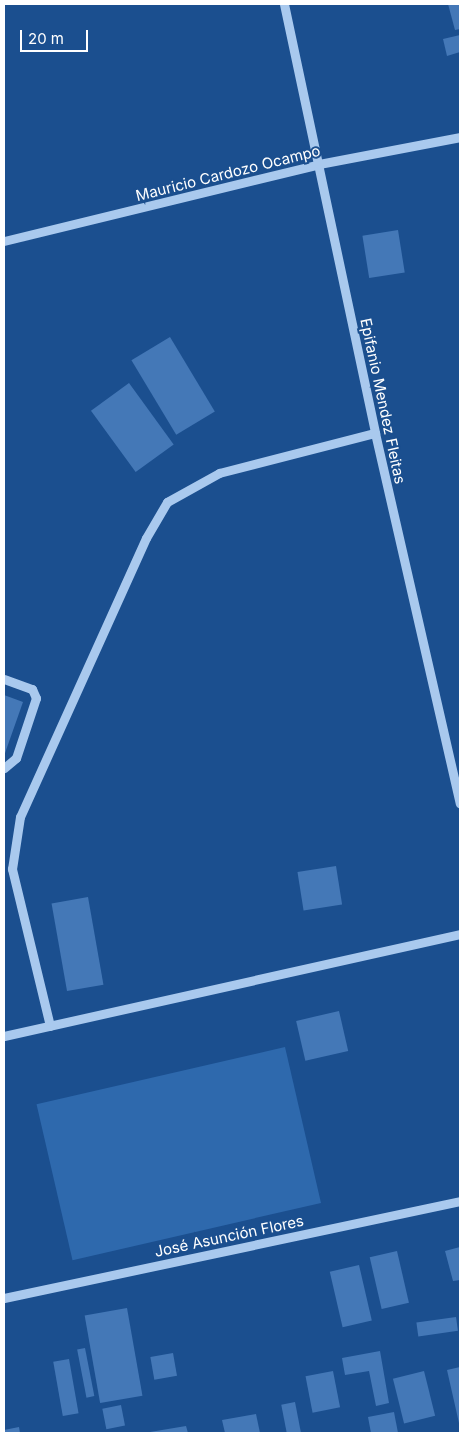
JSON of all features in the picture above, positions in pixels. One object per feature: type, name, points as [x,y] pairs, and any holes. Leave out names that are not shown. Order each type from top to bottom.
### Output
[{"type":"street","name":"Epifanio Mendez Fleitas","points":[[284,4],[375,433],[460,803]]},
{"type":"street","name":"Mauricio Cardozo Ocampo","points":[[4,241],[319,164],[460,137]]},
{"type":"street","points":[[50,1026],[12,870],[20,817],[146,538],[167,502],[219,473],[375,433]]},
{"type":"street","points":[[4,679],[32,689],[36,698],[16,758],[4,768]]},
{"type":"street","points":[[4,1036],[460,934]]},
{"type":"street","name":"José Asunción Flores","points":[[4,1298],[460,1201]]},
{"type":"shaded area","points":[[285,1047],[321,1203],[73,1260],[37,1104]]},
{"type":"building","points":[[448,4],[460,4],[460,29],[455,30]]},
{"type":"building","points":[[460,35],[460,52],[447,56],[443,39]]},
{"type":"building","points":[[398,230],[405,272],[369,278],[362,236]]},
{"type":"building","points":[[170,337],[215,412],[176,435],[131,360]]},
{"type":"building","points":[[129,383],[174,444],[136,472],[91,411]]},
{"type":"building","points":[[4,695],[23,702],[4,756]]},
{"type":"building","points":[[336,866],[342,905],[304,911],[297,872]]},
{"type":"building","points":[[88,897],[103,985],[67,991],[52,903]]},
{"type":"building","points":[[339,1011],[348,1051],[305,1061],[296,1021]]},
{"type":"building","points":[[460,1247],[460,1280],[453,1281],[445,1251]]},
{"type":"building","points":[[397,1251],[409,1303],[382,1309],[370,1257]]},
{"type":"building","points":[[359,1265],[372,1321],[343,1327],[330,1272]]},
{"type":"building","points":[[127,1308],[142,1396],[100,1403],[85,1315]]},
{"type":"building","points":[[456,1317],[458,1331],[418,1336],[416,1323]]},
{"type":"building","points":[[85,1348],[94,1396],[86,1398],[77,1350]]},
{"type":"building","points":[[380,1351],[389,1403],[376,1406],[369,1371],[345,1375],[342,1358]]},
{"type":"building","points":[[173,1353],[177,1376],[154,1380],[150,1357]]},
{"type":"building","points":[[69,1359],[79,1413],[63,1416],[53,1362]]},
{"type":"building","points":[[460,1367],[460,1423],[459,1423],[447,1370]]},
{"type":"building","points":[[333,1371],[340,1407],[313,1413],[306,1376]]},
{"type":"building","points":[[424,1371],[435,1416],[404,1423],[393,1379]]},
{"type":"building","points":[[295,1402],[301,1433],[287,1433],[281,1405]]},
{"type":"building","points":[[121,1405],[125,1426],[106,1429],[102,1409]]},
{"type":"building","points":[[394,1412],[398,1433],[371,1433],[368,1417]]},
{"type":"building","points":[[256,1414],[260,1433],[225,1433],[222,1420]]},
{"type":"building","points":[[186,1426],[188,1433],[150,1433],[150,1432]]},
{"type":"building","points":[[19,1427],[20,1433],[4,1433],[4,1430]]}]
